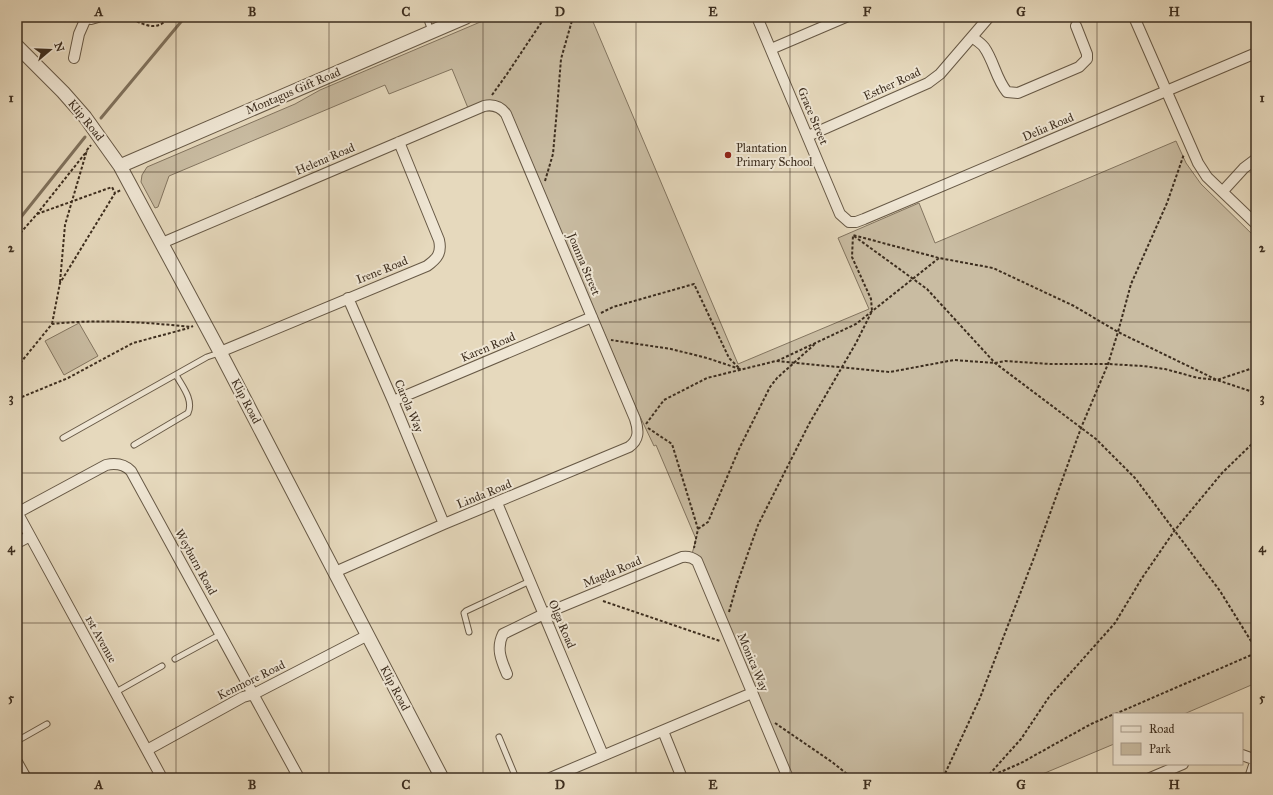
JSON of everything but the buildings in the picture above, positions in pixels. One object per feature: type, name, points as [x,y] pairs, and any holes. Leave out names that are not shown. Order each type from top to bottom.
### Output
[{"type":"street","points":[[74,58],[79,34],[85,17],[91,19],[98,17]]},
{"type":"street","name":"Montagus Gift Road","points":[[120,166],[428,23],[466,17]]},
{"type":"street","name":"Grace Street","points":[[757,17],[840,214],[849,222]]},
{"type":"street","points":[[771,49],[846,17]]},
{"type":"street","name":"Esther Road","points":[[808,136],[928,83],[940,74],[989,17]]},
{"type":"street","points":[[1134,17],[1165,91],[1198,163],[1208,177],[1256,224]]},
{"type":"street","points":[[972,37],[983,46],[987,52],[1001,85],[1007,92],[1018,93],[1079,66],[1087,60],[1088,54],[1076,26]]},
{"type":"street","name":"Klip Road","points":[[17,46],[63,92],[85,117],[95,138],[120,166],[220,352],[442,778]]},
{"type":"street","name":"Delia Road","points":[[849,222],[856,222],[864,219],[1256,52]]},
{"type":"street","name":"Helena Road","points":[[162,243],[484,106],[489,105],[499,107]]},
{"type":"street","name":"Joanna Street","points":[[499,107],[506,114],[601,338],[635,419],[638,435]]},
{"type":"street","name":"Irene Road","points":[[220,352],[427,266],[434,261],[439,254],[439,240],[399,142]]},
{"type":"street","points":[[1223,191],[1244,168],[1256,159]]},
{"type":"street","name":"Carola Way","points":[[348,298],[444,524]]},
{"type":"street","name":"Karen Road","points":[[393,401],[592,317]]},
{"type":"street","name":"Linda Road","points":[[335,572],[444,524],[629,447],[636,440],[638,435]]},
{"type":"street","name":"Weyburn Road","points":[[17,512],[106,465],[114,464],[127,467],[136,479],[299,778]]},
{"type":"street","name":"Olga Road","points":[[497,503],[603,756]]},
{"type":"street","name":"1st Avenue","points":[[17,512],[162,778]]},
{"type":"street","points":[[17,543],[30,536]]},
{"type":"street","name":"Magda Road","points":[[507,674],[500,657],[499,648],[500,640],[503,634],[544,614],[682,557],[692,557]]},
{"type":"street","name":"Monica Way","points":[[692,557],[697,561],[788,778]]},
{"type":"street","name":"Kenmore Road","points":[[147,750],[243,697],[254,694],[368,635]]},
{"type":"street","points":[[555,777],[752,693]]},
{"type":"street","points":[[663,731],[682,778]]},
{"type":"street","points":[[1243,755],[1256,759],[1250,778]]},
{"type":"street","points":[[17,762],[26,778]]},
{"type":"street","points":[[1150,778],[1181,765]]},
{"type":"lane","points":[[63,438],[211,355],[220,352]]},
{"type":"lane","points":[[134,445],[188,413],[190,401],[176,375]]},
{"type":"lane","points":[[468,632],[464,614],[466,610],[530,581]]},
{"type":"lane","points":[[175,659],[221,634]]},
{"type":"lane","points":[[116,692],[162,666]]},
{"type":"lane","points":[[17,741],[47,724]]},
{"type":"lane","points":[[499,737],[516,778]]},
{"type":"path","points":[[128,17],[153,26],[159,25],[169,17]]},
{"type":"path","points":[[403,17],[428,23]]},
{"type":"path","points":[[484,106],[545,17]]},
{"type":"path","points":[[540,196],[553,154],[558,109],[561,59],[573,17]]},
{"type":"path","points":[[17,237],[37,214],[95,138]]},
{"type":"path","points":[[942,778],[980,698],[1035,555],[1081,428],[1108,364],[1131,284],[1167,203],[1188,142]]},
{"type":"path","points":[[17,367],[52,324],[60,283],[65,225],[87,150]]},
{"type":"path","points":[[37,214],[112,187],[115,193]]},
{"type":"path","points":[[60,283],[115,193],[121,190]]},
{"type":"path","points":[[725,629],[737,584],[758,525],[809,424],[872,311],[871,299],[852,257],[853,235],[849,222]]},
{"type":"path","points":[[853,235],[939,258],[993,268],[1074,306],[1118,332],[1217,380],[1256,393]]},
{"type":"path","points":[[853,235],[927,289],[995,362],[1096,439],[1135,478],[1220,591],[1256,649]]},
{"type":"path","points":[[692,557],[698,529],[672,444],[645,426],[664,400],[707,378],[776,361],[856,324],[939,258]]},
{"type":"path","points":[[592,317],[613,307],[694,284],[729,358],[740,370]]},
{"type":"path","points":[[17,399],[68,378],[133,343],[192,326],[152,323],[79,321],[52,324]]},
{"type":"path","points":[[601,338],[671,349],[707,358],[740,370]]},
{"type":"path","points":[[698,529],[708,522],[739,449],[770,387],[777,378],[816,343]]},
{"type":"path","points":[[776,361],[890,372],[954,360],[1050,364],[1108,364],[1165,369],[1198,378],[1217,380],[1256,367]]},
{"type":"path","points":[[987,778],[1021,739],[1049,697],[1115,622],[1142,578],[1175,530],[1222,473],[1256,440]]},
{"type":"path","points":[[592,594],[595,598],[722,642],[729,639]]},
{"type":"path","points":[[1116,713],[1256,653]]},
{"type":"path","points":[[760,712],[832,762],[852,778]]},
{"type":"path","points":[[987,778],[1021,763],[1091,724],[1113,714]]},
{"type":"green space","points":[[492,17],[591,17],[738,364],[869,309],[838,238],[919,203],[935,243],[1176,141],[1186,163],[1201,184],[1256,238],[1256,683],[1186,713],[1113,713],[1113,744],[1033,778],[792,778],[692,554],[696,539],[656,445],[654,446],[636,408],[511,113],[507,108],[468,108],[452,69],[389,94],[385,85],[169,176],[158,207],[155,208],[141,182],[142,175],[147,167],[295,104],[320,90]]},
{"type":"green space","points":[[79,323],[98,356],[64,375],[45,341]]},
{"type":"waterway","points":[[101,118],[185,17]]},
{"type":"waterway","points":[[17,222],[85,137]]},
{"type":"place","name":"Plantation Primary School","points":[[728,155]]}]
